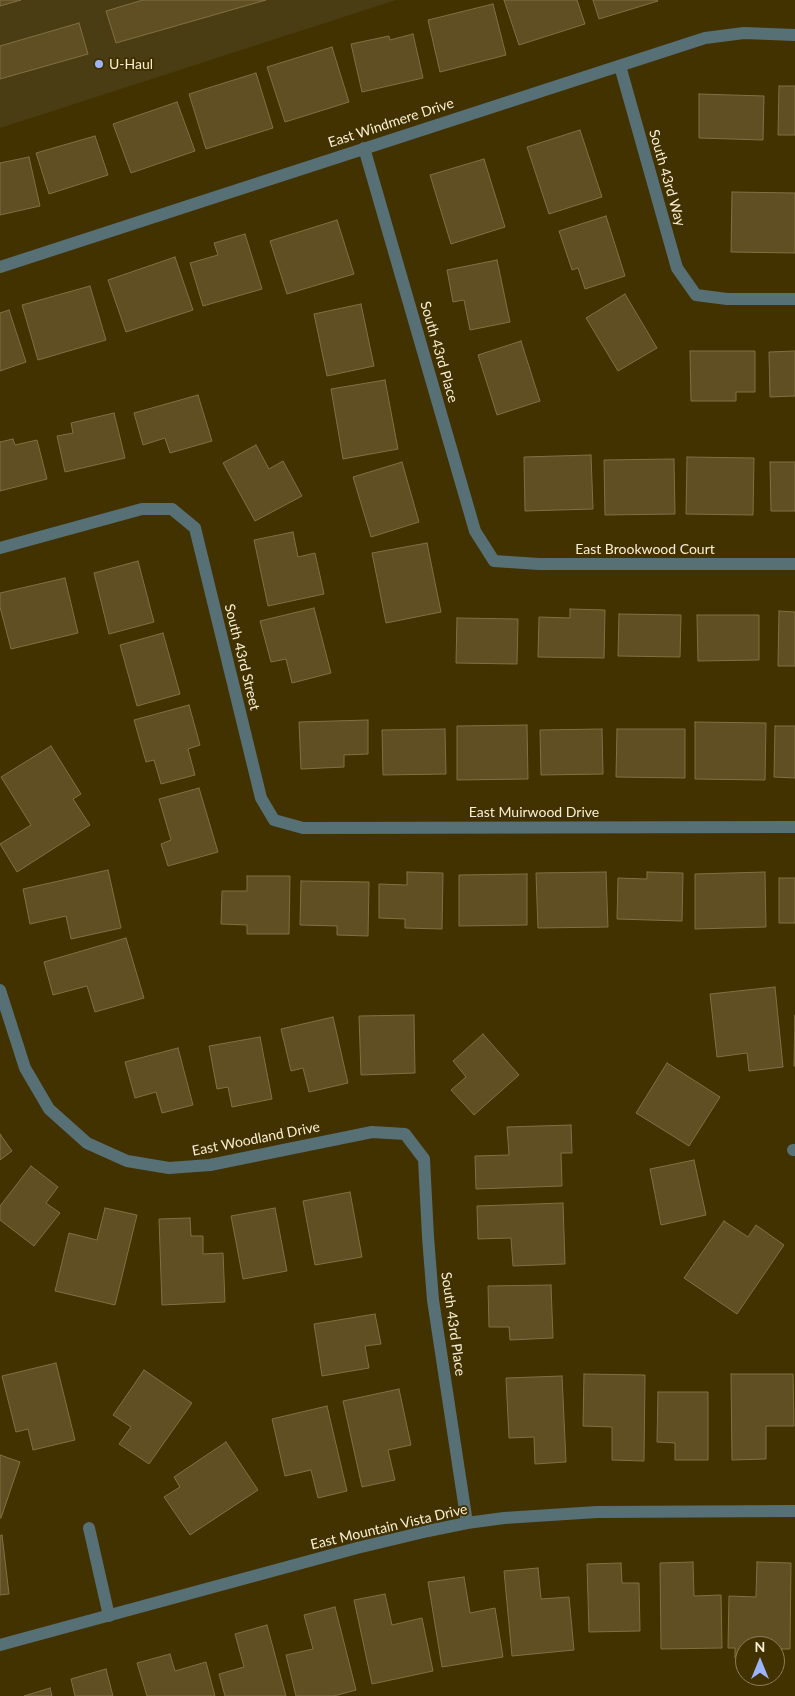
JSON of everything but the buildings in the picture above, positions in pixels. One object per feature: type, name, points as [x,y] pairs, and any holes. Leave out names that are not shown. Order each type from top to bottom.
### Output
[{"type":"street","name":"East Windmere Drive","points":[[0,267],[705,38],[744,33],[795,35]]},
{"type":"street","name":"South 43rd Way","points":[[620,66],[677,268],[696,295],[727,299],[795,299]]},
{"type":"street","name":"South 43rd Place","points":[[364,148],[476,531],[494,561]]},
{"type":"street","name":"South 43rd Street","points":[[0,548],[142,509],[172,509],[195,528],[261,798],[274,820]]},
{"type":"street","name":"East Brookwood Court","points":[[494,561],[539,564],[795,564]]},
{"type":"street","name":"East Muirwood Drive","points":[[274,820],[303,828],[795,827]]},
{"type":"street","name":"East Woodland Drive","points":[[0,990],[25,1068],[49,1109],[87,1143],[127,1161],[169,1168],[210,1165],[372,1132],[405,1134]]},
{"type":"street","name":"South 43rd Place","points":[[405,1134],[424,1159],[433,1300],[467,1524]]},
{"type":"street","name":"East Mountain Vista Drive","points":[[0,1645],[358,1548],[428,1531],[467,1524],[504,1518],[597,1512],[795,1511]]},
{"type":"street","points":[[89,1528],[109,1616]]},
{"type":"shaded area","name":"U-Haul","points":[[0,0],[396,0],[0,128]]},
{"type":"place","name":"U-Haul","points":[[99,64]]}]
